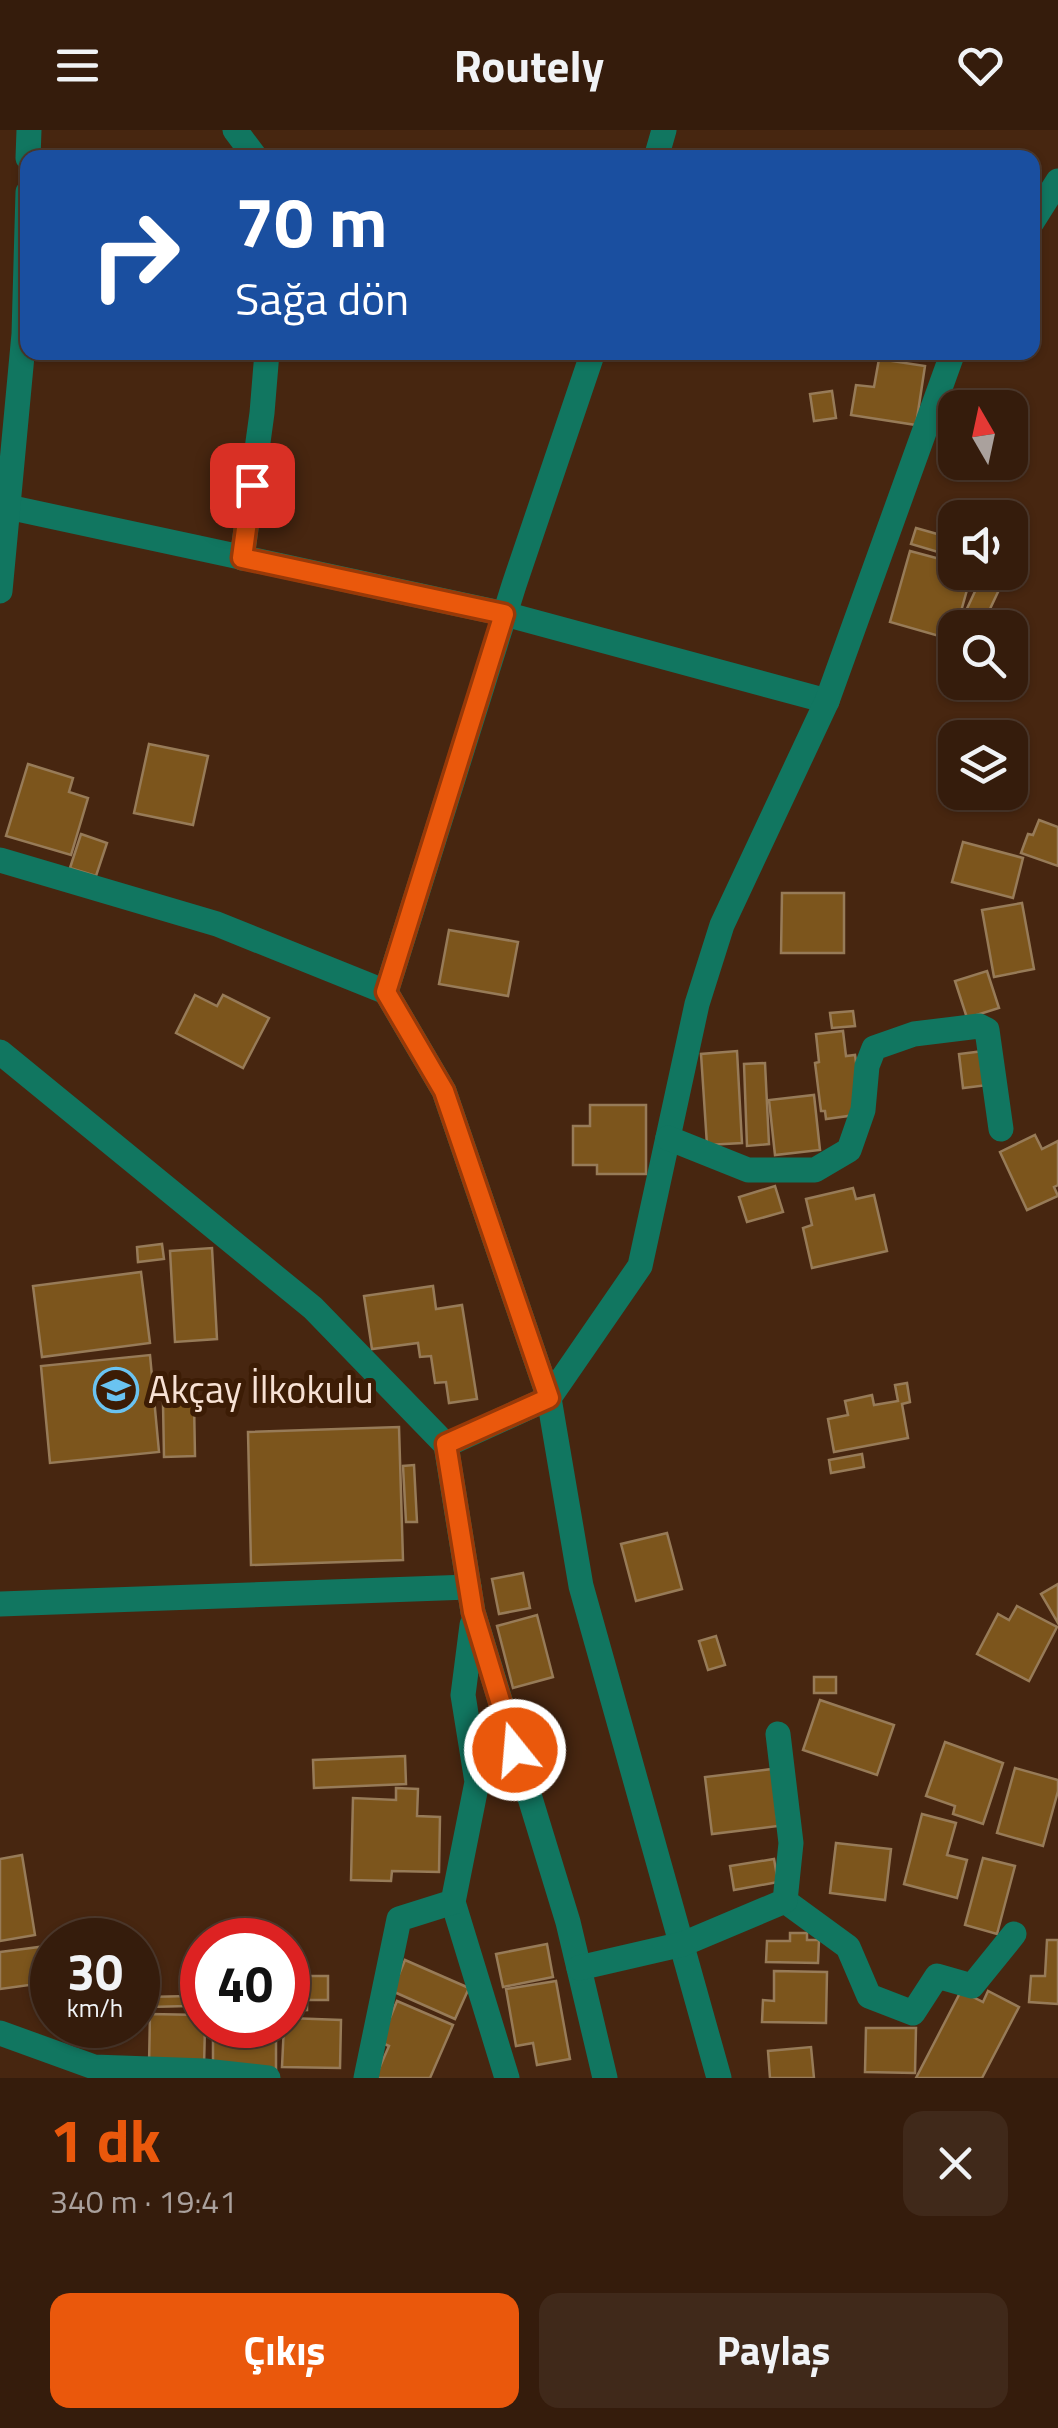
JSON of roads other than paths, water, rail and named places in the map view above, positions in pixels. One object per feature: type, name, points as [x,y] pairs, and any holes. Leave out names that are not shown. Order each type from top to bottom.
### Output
[{"type":"street","points":[[234,130],[250,150]]},
{"type":"street","points":[[1040,209],[1058,181]]},
{"type":"street","points":[[0,591],[22,360]]},
{"type":"street","points":[[242,558],[266,360]]},
{"type":"street","points":[[386,992],[504,614],[590,360]]},
{"type":"street","points":[[446,1444],[549,1398],[640,1266],[698,1004],[722,924],[827,700],[950,360]]},
{"type":"street","points":[[8,507],[504,614],[827,700]]},
{"type":"street","points":[[0,860],[217,924],[386,992],[444,1091],[549,1398],[581,1586],[676,1946],[718,2078]]},
{"type":"street","points":[[668,1138],[748,1170],[814,1170],[848,1150],[864,1110],[868,1066],[874,1048],[914,1034],[979,1026],[987,1030],[1002,1129]]},
{"type":"street","points":[[0,1052],[313,1308],[446,1444],[471,1599],[568,1922],[605,2078]]},
{"type":"street","points":[[0,1604],[471,1599]]},
{"type":"street","points":[[471,1599],[463,1694],[477,1782],[452,1902],[507,2078]]},
{"type":"street","points":[[778,1734],[791,1843],[786,1901]]},
{"type":"street","points":[[579,1968],[676,1946],[786,1901]]},
{"type":"street","points":[[786,1901],[848,1947],[869,1996],[913,2012],[937,1976],[972,1986],[1014,1934]]},
{"type":"street","points":[[366,2078],[399,1919],[452,1902]]},
{"type":"street","points":[[0,2033],[94,2067],[205,2071],[268,2078]]},
{"type":"place","name":"Akçay İlkokulu","points":[[116,1390]]}]
